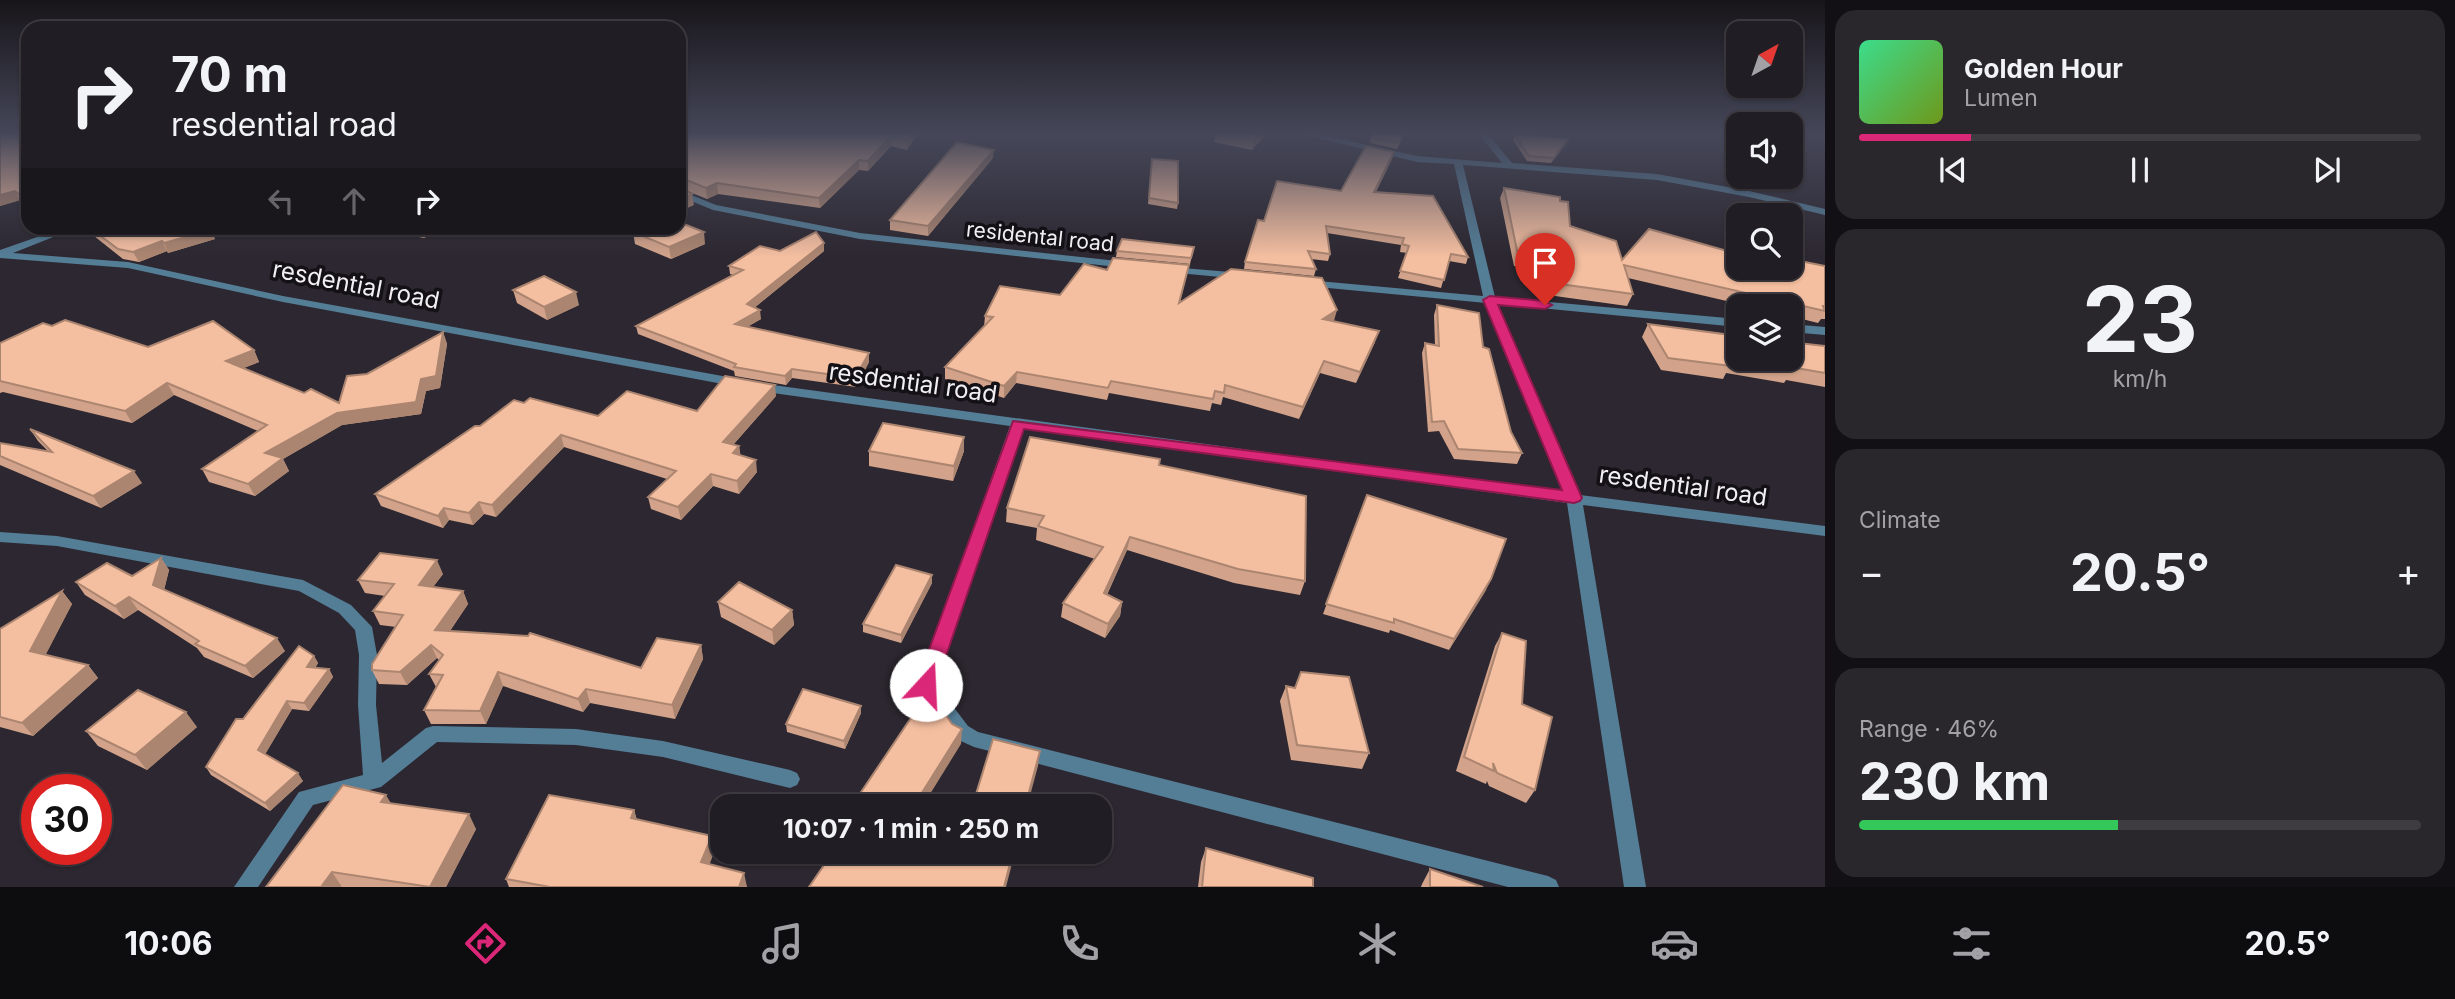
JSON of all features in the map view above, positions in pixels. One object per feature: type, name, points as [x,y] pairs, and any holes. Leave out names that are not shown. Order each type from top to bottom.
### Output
[{"type":"street","points":[[1460,174],[1490,300],[1574,498],[1635,887]]},
{"type":"street","points":[[1622,174],[1657,177],[1749,194],[1825,212]]},
{"type":"street","name":"residental road","points":[[686,196],[713,207],[860,236],[1139,267]]},
{"type":"street","name":"resdential road","points":[[0,254],[52,235]]},
{"type":"street","name":"resdential road","points":[[0,254],[128,265],[283,299],[788,392],[1825,531]]},
{"type":"street","points":[[1153,268],[1260,278]]},
{"type":"street","points":[[1301,282],[1726,322]]},
{"type":"street","points":[[1803,329],[1825,331]]},
{"type":"street","points":[[1018,424],[926,685],[961,732],[974,739],[1548,887]]},
{"type":"street","points":[[0,537],[57,541],[303,586],[345,609],[363,627],[368,655],[367,705],[374,781]]},
{"type":"street","points":[[245,887],[306,797],[374,781],[433,734],[576,737],[663,749],[790,779]]},
{"type":"building","points":[[0,174],[21,174],[21,196],[15,191],[0,195]]},
{"type":"building","points":[[686,174],[844,174],[819,198],[717,183],[706,188],[686,180]]},
{"type":"building","points":[[929,174],[973,174],[928,226],[890,220]]},
{"type":"building","points":[[1151,174],[1178,174],[1178,203],[1149,198]]},
{"type":"building","points":[[1350,174],[1383,174],[1374,192],[1433,196],[1468,257],[1451,254],[1444,280],[1400,271],[1409,246],[1402,244],[1404,238],[1326,226],[1330,254],[1308,251],[1316,269],[1245,262],[1258,220],[1264,221],[1277,181],[1341,191]]},
{"type":"building","points":[[1504,188],[1560,197],[1560,201],[1568,202],[1570,226],[1616,241],[1622,260],[1649,229],[1726,251],[1726,280],[1803,280],[1803,262],[1825,266],[1825,311],[1803,306],[1803,294],[1751,294],[1624,265],[1633,294],[1560,284],[1556,261],[1518,255]]},
{"type":"building","points":[[686,225],[704,232],[669,247],[640,235],[686,235]]},
{"type":"building","points":[[816,232],[824,243],[747,304],[760,310],[735,324],[869,353],[855,378],[792,369],[785,376],[734,367],[736,364],[636,326],[743,270],[729,266],[760,246],[780,251]]},
{"type":"building","points":[[99,235],[193,235],[164,243],[162,241],[133,252],[118,249]]},
{"type":"building","points":[[1122,239],[1194,247],[1191,258],[1117,251]]},
{"type":"building","points":[[1113,258],[1189,265],[1179,303],[1231,269],[1322,278],[1337,310],[1323,319],[1379,331],[1360,372],[1324,361],[1303,407],[1225,385],[1224,393],[1215,391],[1213,399],[1111,381],[1108,388],[1017,372],[1004,386],[945,367],[993,317],[985,316],[1000,286],[1060,295],[1084,264],[1107,270]]},
{"type":"building","points":[[544,276],[576,292],[544,307],[513,290]]},
{"type":"building","points":[[1437,305],[1479,313],[1483,347],[1489,349],[1511,432],[1522,453],[1458,449],[1444,421],[1432,422],[1425,343],[1439,346]]},
{"type":"building","points":[[65,320],[148,347],[213,321],[254,350],[226,361],[304,393],[311,389],[339,403],[347,376],[367,374],[443,332],[436,376],[421,379],[416,402],[337,413],[265,453],[283,458],[248,484],[202,469],[267,425],[167,383],[125,411],[0,381],[0,343],[43,323],[52,326]]},
{"type":"building","points":[[1648,324],[1726,334],[1726,365],[1668,358]]},
{"type":"building","points":[[1803,343],[1825,346],[1825,373],[1803,369]]},
{"type":"building","points":[[725,376],[775,385],[723,442],[739,446],[733,453],[756,460],[737,481],[711,474],[678,507],[648,497],[676,471],[561,435],[492,505],[479,502],[469,513],[444,508],[438,516],[375,494],[475,426],[480,426],[514,400],[524,403],[530,398],[598,416],[627,391],[697,411]]},
{"type":"building","points":[[883,423],[964,437],[954,466],[869,451]]},
{"type":"building","points":[[30,429],[134,471],[93,496],[0,456],[0,443],[52,452]]},
{"type":"building","points":[[1030,437],[1160,459],[1159,465],[1306,496],[1305,581],[1238,569],[1130,537],[1104,593],[1122,602],[1108,624],[1063,603],[1103,547],[1038,526],[1044,516],[1007,508]]},
{"type":"building","points":[[1367,495],[1506,539],[1491,579],[1454,639],[1394,619],[1394,623],[1326,604]]},
{"type":"building","points":[[380,553],[437,560],[419,585],[463,591],[435,630],[528,636],[530,633],[641,668],[657,638],[701,645],[672,705],[586,689],[578,699],[498,672],[480,711],[424,710],[443,675],[429,674],[443,655],[431,645],[400,672],[372,670],[372,664],[403,615],[373,611],[394,584],[358,580]]},
{"type":"building","points":[[161,558],[153,585],[277,638],[245,666],[195,644],[199,641],[129,597],[115,606],[76,582],[107,563],[132,576]]},
{"type":"building","points":[[896,565],[932,575],[901,635],[863,624]]},
{"type":"building","points":[[739,582],[792,610],[772,630],[718,602]]},
{"type":"building","points":[[62,591],[30,651],[88,665],[22,723],[0,717],[0,629]]},
{"type":"building","points":[[1502,633],[1526,641],[1522,704],[1552,717],[1535,790],[1497,773],[1493,763],[1494,771],[1464,757]]},
{"type":"building","points":[[299,646],[314,656],[307,667],[329,669],[304,703],[287,701],[258,750],[298,773],[265,803],[206,767],[236,719],[243,719]]},
{"type":"building","points":[[1301,672],[1349,677],[1369,753],[1297,745],[1286,686],[1295,688]]},
{"type":"building","points":[[803,689],[861,706],[844,741],[786,724]]},
{"type":"building","points":[[138,690],[186,712],[135,755],[86,731]]},
{"type":"building","points":[[921,703],[946,715],[952,724],[962,729],[921,794],[860,794]]},
{"type":"building","points":[[993,739],[1040,751],[1028,794],[976,794]]},
{"type":"building","points":[[343,785],[386,795],[381,802],[469,814],[430,887],[332,872],[321,887],[266,887]]},
{"type":"building","points":[[549,795],[634,810],[631,818],[710,836],[701,862],[744,873],[739,887],[550,887],[506,879]]},
{"type":"building","points":[[1206,848],[1313,878],[1313,887],[1202,887]]},
{"type":"building","points":[[825,864],[1010,864],[1004,887],[809,887]]},
{"type":"building","points":[[1430,869],[1483,887],[1430,887]]},
{"type":"route","points":[[926,685],[1018,424],[1574,498],[1490,300],[1545,305]]}]
